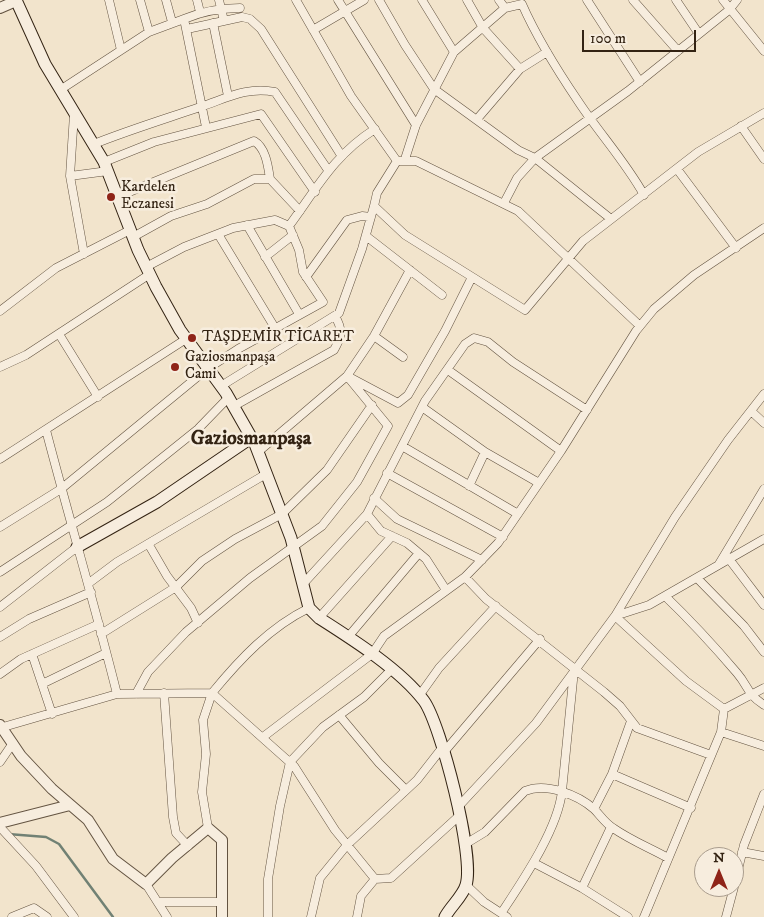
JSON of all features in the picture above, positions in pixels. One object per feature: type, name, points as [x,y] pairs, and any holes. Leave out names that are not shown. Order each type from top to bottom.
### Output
[{"type":"main road","points":[[19,0],[45,64],[106,167],[131,234],[148,271],[186,339],[231,402],[258,452],[294,548],[309,608],[319,618],[392,669],[424,702],[443,750],[466,843],[466,885],[445,917]]},
{"type":"main road","points":[[77,547],[157,502],[251,438]]},
{"type":"street","points":[[0,8],[19,0]]},
{"type":"street","points":[[108,0],[121,50]]},
{"type":"street","points":[[140,0],[149,32]]},
{"type":"street","points":[[166,0],[172,22]]},
{"type":"street","points":[[197,0],[200,12]]},
{"type":"street","points":[[296,0],[350,96],[397,161]]},
{"type":"street","points":[[338,0],[416,125]]},
{"type":"street","points":[[313,30],[364,0]]},
{"type":"street","points":[[379,0],[405,45],[434,88],[478,118],[518,150],[535,158],[611,219]]},
{"type":"street","points":[[422,0],[454,52]]},
{"type":"street","points":[[467,0],[483,28],[520,69]]},
{"type":"street","points":[[500,0],[505,8]]},
{"type":"street","points":[[405,159],[416,125],[454,52],[505,8],[531,0]]},
{"type":"street","points":[[588,0],[640,82]]},
{"type":"street","points":[[632,0],[678,51]]},
{"type":"street","points":[[676,0],[699,34]]},
{"type":"street","points":[[723,0],[729,10],[763,48]]},
{"type":"street","points":[[504,203],[517,178],[535,158],[640,82],[729,10],[737,0]]},
{"type":"street","points":[[60,90],[149,32],[172,22],[220,4],[240,4],[242,17]]},
{"type":"street","points":[[220,4],[224,21]]},
{"type":"street","points":[[522,4],[547,52],[591,118],[630,171],[644,195]]},
{"type":"street","points":[[187,29],[242,17],[250,19],[261,29],[341,155]]},
{"type":"street","points":[[184,19],[206,127]]},
{"type":"street","points":[[213,23],[228,96]]},
{"type":"street","points":[[478,118],[520,69],[547,52]]},
{"type":"street","points":[[94,144],[139,126],[202,107],[228,96],[264,90],[275,92],[328,170]]},
{"type":"street","points":[[374,206],[405,235],[471,279],[525,310],[583,241],[698,152],[764,113]]},
{"type":"street","points":[[74,114],[70,176],[84,254]]},
{"type":"street","points":[[70,176],[106,167],[154,142],[261,114],[314,192]]},
{"type":"street","points":[[741,126],[764,159]]},
{"type":"street","points":[[289,226],[328,170],[341,155],[374,129]]},
{"type":"street","points":[[117,197],[254,141],[259,144],[267,162],[270,179],[300,211]]},
{"type":"street","points":[[221,386],[339,313],[366,236],[377,193],[397,161],[405,159],[416,161],[518,211],[640,326]]},
{"type":"street","points":[[677,169],[736,248]]},
{"type":"street","points":[[0,311],[56,268],[84,254],[171,216],[207,204],[254,179],[270,179]]},
{"type":"street","points":[[306,277],[347,220],[362,216],[371,217]]},
{"type":"street","points":[[0,367],[26,355],[59,334],[184,247],[247,225],[275,220],[289,226],[306,277],[322,302],[208,369],[61,489],[0,527]]},
{"type":"street","points":[[247,225],[299,314]]},
{"type":"street","points":[[263,737],[372,654],[384,636],[465,577],[482,560],[502,537],[540,483],[640,326],[654,309],[667,297],[764,228]]},
{"type":"street","points":[[218,234],[275,328]]},
{"type":"street","points":[[266,257],[293,235]]},
{"type":"street","points":[[366,236],[442,295]]},
{"type":"street","points":[[258,452],[348,376],[374,336],[410,270]]},
{"type":"street","points":[[348,376],[398,403],[408,395],[445,331],[471,279]]},
{"type":"street","points":[[0,572],[107,502],[231,402],[334,350],[342,337],[340,325],[335,316]]},
{"type":"street","points":[[59,334],[98,397]]},
{"type":"street","points":[[374,336],[403,357]]},
{"type":"street","points":[[303,584],[367,514],[422,407],[465,344],[474,338],[488,342],[513,362],[587,410]]},
{"type":"street","points":[[0,459],[186,339]]},
{"type":"street","points":[[448,370],[561,451]]},
{"type":"street","points":[[136,694],[148,672],[186,632],[250,578],[322,526],[356,482],[388,426],[348,376]]},
{"type":"street","points":[[357,917],[361,896],[375,879],[391,878],[459,811],[536,723],[615,616],[675,517],[728,440],[764,394]]},
{"type":"street","points":[[102,634],[176,587],[202,561],[235,539],[282,514],[327,470],[372,405]]},
{"type":"street","points":[[422,407],[485,452],[540,483]]},
{"type":"street","points":[[751,411],[764,423]]},
{"type":"street","points":[[46,430],[70,525],[90,587],[117,694]]},
{"type":"street","points":[[402,446],[518,514]]},
{"type":"street","points":[[469,486],[485,452]]},
{"type":"street","points":[[387,473],[502,537]]},
{"type":"street","points":[[0,637],[29,619],[90,587],[118,562],[266,474]]},
{"type":"street","points":[[719,564],[764,489]]},
{"type":"street","points":[[374,498],[397,519],[482,560]]},
{"type":"street","points":[[367,514],[381,531],[407,543],[426,559],[446,590]]},
{"type":"street","points":[[319,618],[392,536]]},
{"type":"street","points":[[615,616],[649,605],[764,539]]},
{"type":"street","points":[[149,545],[192,608],[198,623]]},
{"type":"street","points":[[0,607],[77,547]]},
{"type":"street","points":[[348,637],[418,553]]},
{"type":"street","points":[[729,560],[764,606]]},
{"type":"street","points":[[465,577],[486,599],[540,639],[574,670],[620,706],[637,728],[711,755]]},
{"type":"street","points":[[697,578],[744,626],[764,652]]},
{"type":"street","points":[[665,596],[692,622],[739,675],[750,696],[764,705]]},
{"type":"street","points":[[419,696],[439,668],[496,606]]},
{"type":"street","points":[[222,917],[222,840],[208,828],[202,792],[206,754],[203,720],[212,693],[240,660],[286,619],[309,608]]},
{"type":"street","points":[[615,616],[680,675],[724,710]]},
{"type":"street","points":[[0,674],[21,659],[99,624]]},
{"type":"street","points":[[311,917],[320,878],[347,845],[406,790],[540,639]]},
{"type":"street","points":[[42,684],[106,653]]},
{"type":"street","points":[[32,654],[52,714]]},
{"type":"street","points":[[268,917],[268,879],[280,806],[290,762],[323,727],[364,698],[392,669]]},
{"type":"street","points":[[466,885],[484,902],[504,914],[534,863],[557,810],[562,791],[574,670]]},
{"type":"street","points":[[724,710],[764,688]]},
{"type":"street","points":[[164,693],[172,817],[176,833],[188,846]]},
{"type":"street","points":[[166,917],[159,902],[146,884],[113,859],[88,820],[52,790],[0,727],[52,714],[117,694],[212,693],[290,762],[347,845],[375,879]]},
{"type":"street","points":[[644,917],[721,732],[724,710]]},
{"type":"street","points":[[339,716],[406,790]]},
{"type":"street","points":[[594,809],[612,774],[631,721]]},
{"type":"street","points":[[721,732],[764,746]]},
{"type":"street","points":[[0,762],[13,743]]},
{"type":"street","points":[[612,774],[690,808]]},
{"type":"street","points":[[466,843],[485,832],[525,791],[532,789],[562,791],[594,809],[611,828],[668,858]]},
{"type":"street","points":[[744,848],[761,811],[764,794]]},
{"type":"street","points":[[70,805],[0,825],[36,866],[74,917]]},
{"type":"street","points":[[146,884],[172,858],[208,828]]},
{"type":"street","points":[[582,888],[611,828]]},
{"type":"street","points":[[744,852],[764,856]]},
{"type":"street","points":[[534,863],[582,888],[628,917]]},
{"type":"street","points":[[726,917],[731,897]]},
{"type":"street","points":[[159,902],[222,902]]},
{"type":"street","points":[[12,917],[34,908],[47,917]]},
{"type":"waterway","points":[[8,834],[46,837],[59,844],[113,917]]},
{"type":"place","name":"Kardelen Eczanesi","points":[[111,197]]},
{"type":"place","name":"TAŞDEMİR TİCARET","points":[[192,338]]},
{"type":"place","name":"Gaziosmanpaşa Cami","points":[[175,367]]},
{"type":"district","name":"Gaziosmanpaşa","points":[[251,440]]}]
